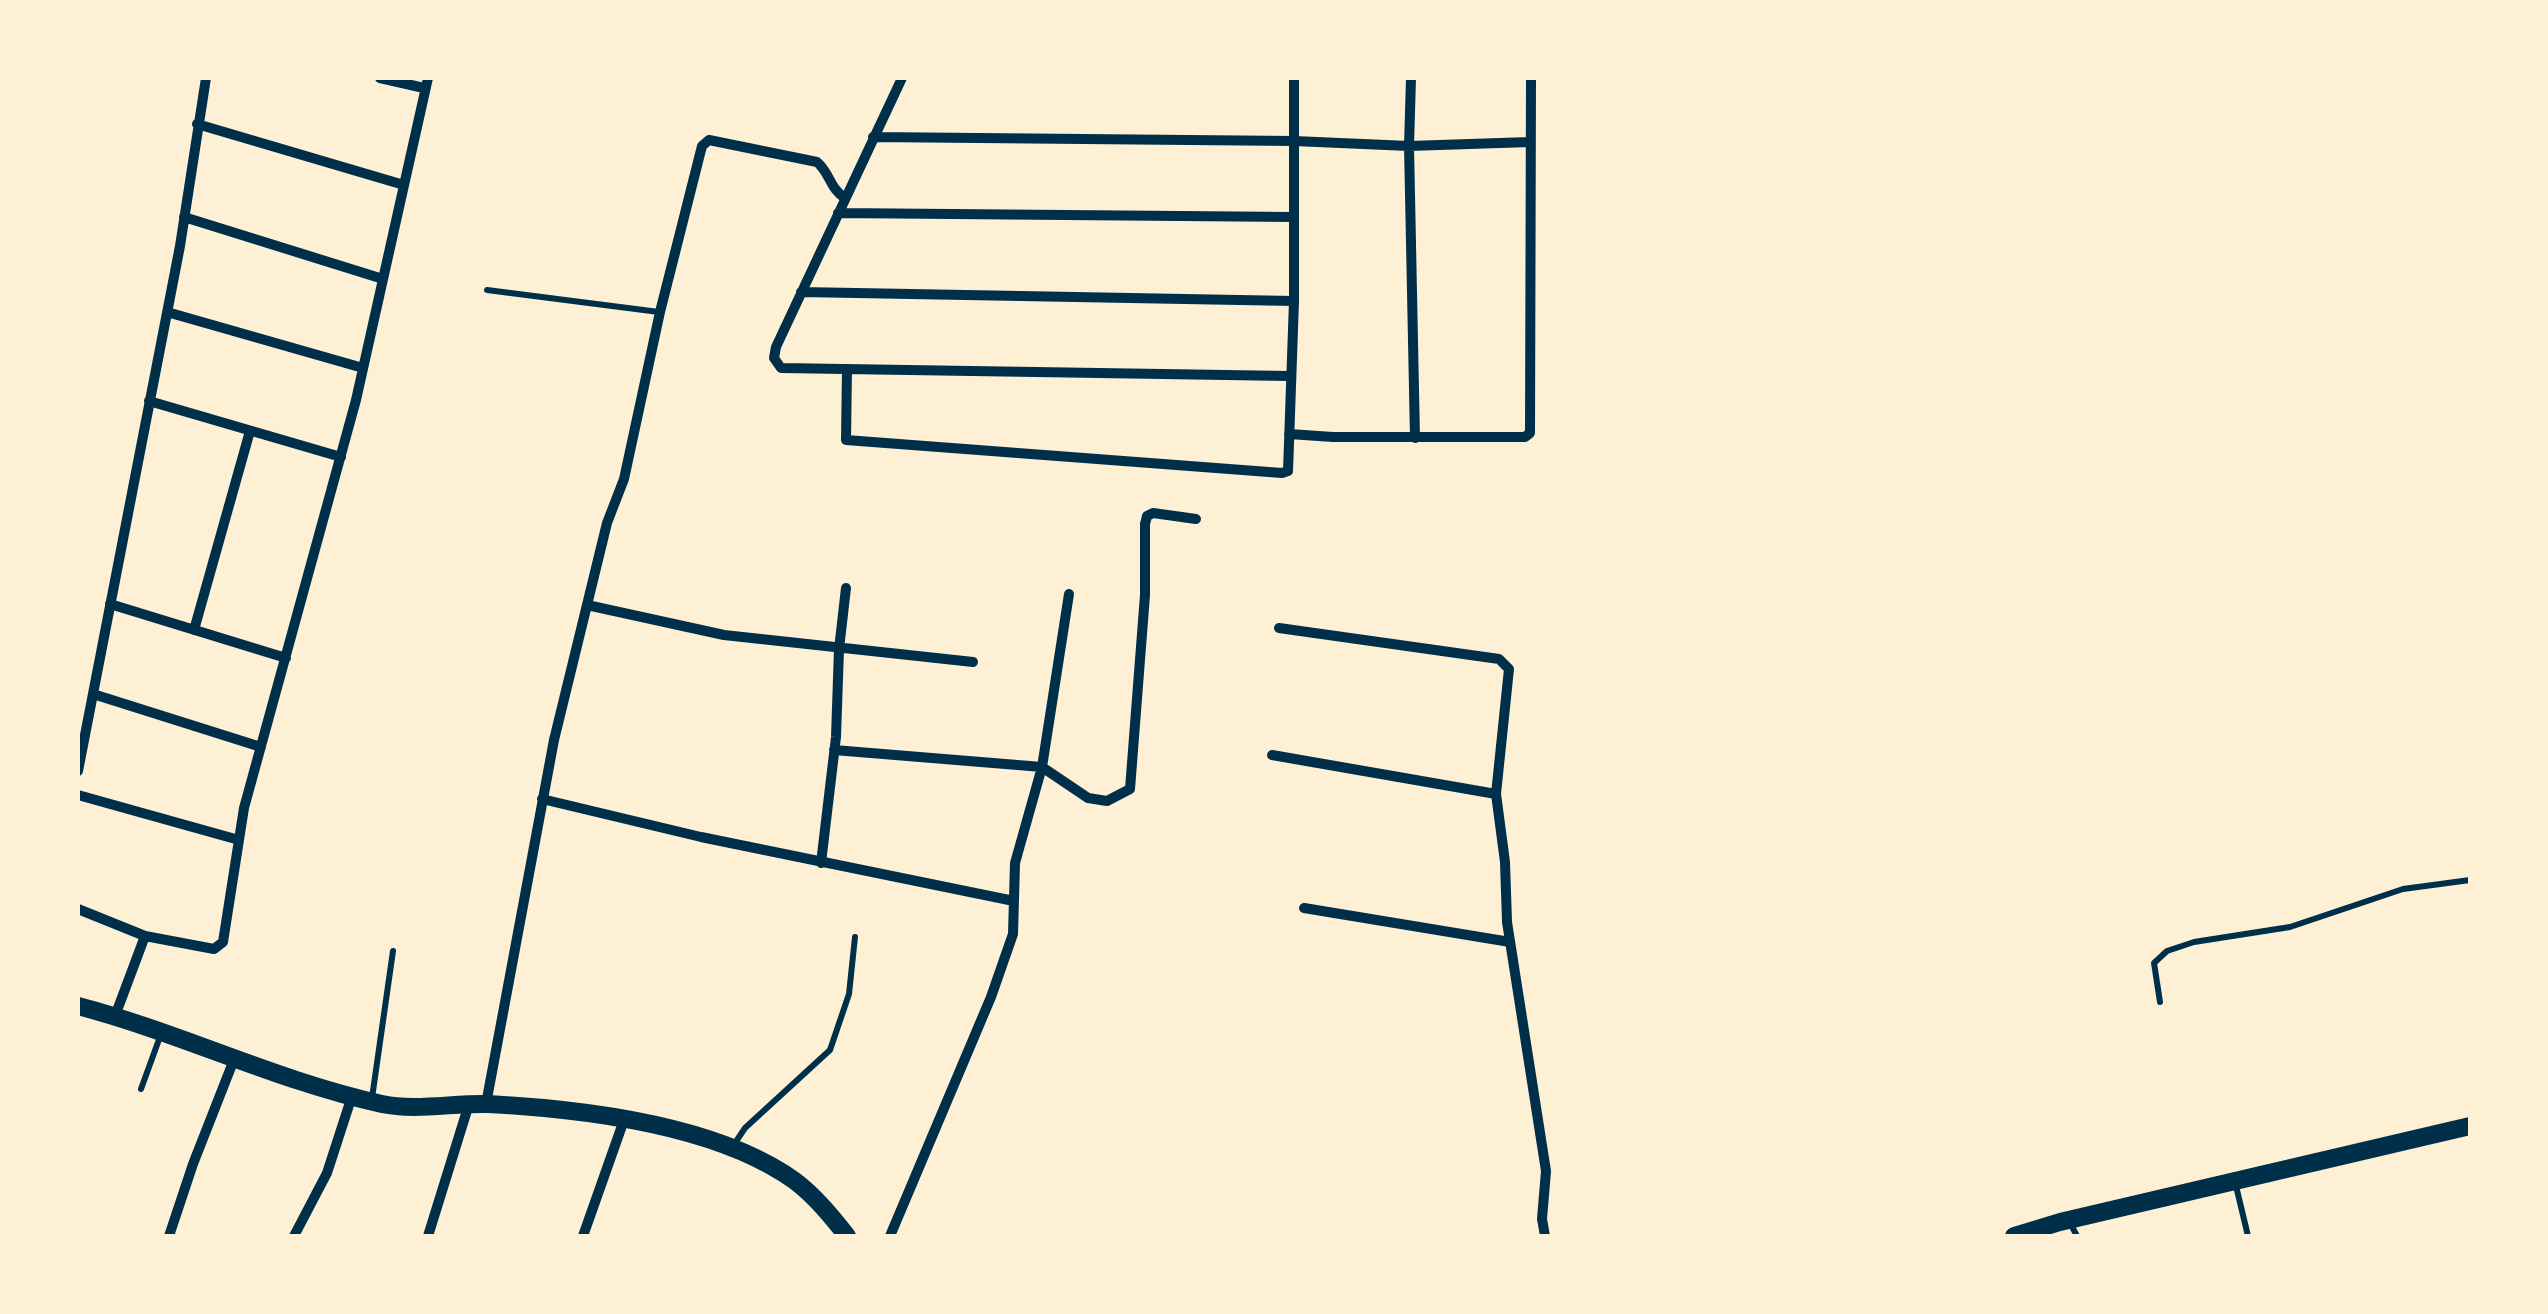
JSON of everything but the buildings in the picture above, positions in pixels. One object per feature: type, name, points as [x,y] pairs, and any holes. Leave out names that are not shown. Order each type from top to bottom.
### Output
[{"type":"main road","points":[[78,1006],[236,1056],[289,1080],[372,1102],[477,1104],[593,1113],[732,1146],[795,1182],[847,1236]]},
{"type":"main road","points":[[2014,1236],[2073,1228],[2234,1180],[2470,1126]]},
{"type":"street","points":[[78,770],[167,312],[206,78]]},
{"type":"street","points":[[78,909],[145,936],[219,948],[223,942],[244,808],[363,368],[426,83],[380,78]]},
{"type":"street","points":[[902,78],[776,346],[776,364],[781,368],[1289,376]]},
{"type":"street","points":[[847,369],[846,440],[1288,471],[1294,302],[1294,78]]},
{"type":"street","points":[[1411,78],[1415,438]]},
{"type":"street","points":[[1289,434],[1415,438],[1525,437],[1530,433],[1531,78]]},
{"type":"street","points":[[197,124],[404,185]]},
{"type":"street","points":[[873,137],[1294,141],[1409,146],[1530,142]]},
{"type":"street","points":[[428,1236],[477,1104],[587,605],[608,522],[624,479],[660,312],[702,146],[707,141],[816,162],[824,168],[834,190],[845,198]]},
{"type":"street","points":[[838,213],[1294,218]]},
{"type":"street","points":[[184,217],[383,280]]},
{"type":"street","points":[[801,292],[1294,302]]},
{"type":"street","points":[[167,312],[363,368]]},
{"type":"street","points":[[150,401],[340,457]]},
{"type":"street","points":[[194,630],[250,430]]},
{"type":"street","points":[[834,750],[1042,767],[1088,798],[1115,800],[1130,789],[1145,595],[1144,524],[1153,513],[1196,519]]},
{"type":"street","points":[[821,863],[846,588]]},
{"type":"street","points":[[890,1236],[991,997],[1013,934],[1015,862],[1042,767],[1069,594]]},
{"type":"street","points":[[110,604],[286,658]]},
{"type":"street","points":[[587,605],[724,635],[973,662]]},
{"type":"street","points":[[1279,628],[1498,658],[1507,664],[1509,680],[1496,794],[1510,942],[1546,1170],[1542,1218],[1545,1236]]},
{"type":"street","points":[[92,694],[262,747]]},
{"type":"street","points":[[1272,755],[1496,794]]},
{"type":"street","points":[[78,795],[239,840]]},
{"type":"street","points":[[542,798],[821,863],[1014,901]]},
{"type":"street","points":[[1304,908],[1510,942]]},
{"type":"street","points":[[115,1016],[145,936]]},
{"type":"street","points":[[169,1236],[192,1164],[236,1056]]},
{"type":"street","points":[[294,1236],[327,1173],[352,1096]]},
{"type":"street","points":[[584,1236],[624,1120]]},
{"type":"lane","points":[[487,290],[660,312]]},
{"type":"lane","points":[[2160,1002],[2154,962],[2167,951],[2212,938],[2290,927],[2403,889],[2470,880]]},
{"type":"lane","points":[[732,1146],[746,1128],[830,1050],[849,994],[855,936]]},
{"type":"lane","points":[[372,1102],[393,950]]},
{"type":"lane","points":[[141,1089],[161,1033]]},
{"type":"lane","points":[[2234,1180],[2248,1236]]}]
